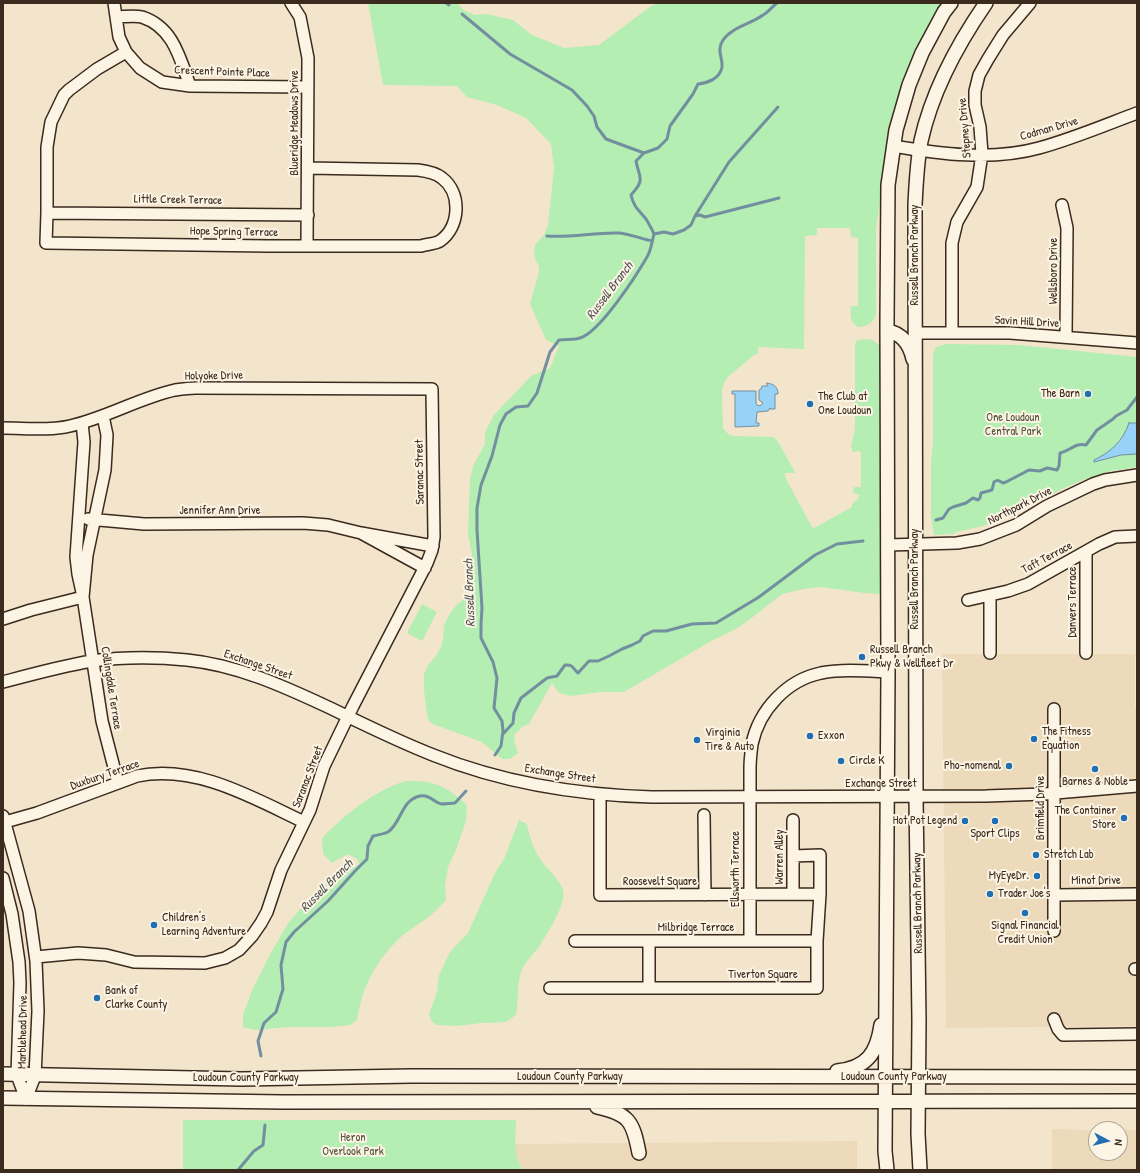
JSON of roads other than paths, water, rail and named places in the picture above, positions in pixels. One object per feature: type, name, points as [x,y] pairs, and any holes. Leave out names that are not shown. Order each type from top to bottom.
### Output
[{"type":"main road","points":[[887,1170],[885,1151],[887,1077],[888,797],[888,192],[893,146],[903,106],[919,60],[944,12],[951,3]]},
{"type":"main road","name":"Russell Branch Parkway","points":[[920,1170],[916,797],[914,205],[920,150],[928,114],[948,65],[962,39],[986,3]]},
{"type":"main road","points":[[887,332],[894,332],[910,347],[915,368]]},
{"type":"main road","points":[[796,1076],[850,1069],[868,1059],[876,1047],[879,1037],[887,986]]},
{"type":"main road","name":"Loudoun County Parkway","points":[[3,1074],[35,1076],[240,1079],[411,1076],[1137,1077]]},
{"type":"main road","name":"Loudoun County Parkway","points":[[3,1098],[252,1102],[1137,1100]]},
{"type":"main road","points":[[576,1102],[615,1111],[629,1120],[635,1133],[639,1153]]},
{"type":"street","name":"Crescent Pointe Place","points":[[114,3],[119,37],[126,52],[140,68],[162,82],[190,86],[308,87]]},
{"type":"street","name":"Blueridge Meadows Drive","points":[[291,3],[300,17],[308,58],[307,246]]},
{"type":"street","name":"Stepney Drive","points":[[952,332],[952,243],[957,222],[977,187],[982,154],[982,141],[975,104],[975,91],[979,75],[1003,35],[1030,3]]},
{"type":"street","points":[[116,17],[141,17],[165,30],[177,49],[190,86]]},
{"type":"street","name":"Hope Spring Terrace","points":[[126,52],[97,69],[69,90],[64,95],[51,122],[47,147],[48,213],[46,243],[421,246],[439,241],[446,235],[453,223],[457,206],[456,197],[442,178],[428,172],[418,170],[308,168]]},
{"type":"street","name":"Codman Drive","points":[[893,146],[960,154],[1010,153],[1038,148],[1137,113]]},
{"type":"street","name":"Wellsboro Drive","points":[[1062,205],[1067,228],[1066,337]]},
{"type":"street","name":"Little Creek Terrace","points":[[48,213],[308,215]]},
{"type":"street","name":"Savin Hill Drive","points":[[915,333],[1010,333],[1137,343]]},
{"type":"street","name":"Holyoke Drive","points":[[3,428],[55,428],[69,426],[103,416],[161,394],[176,390],[196,388],[432,389]]},
{"type":"street","name":"Saranac Street","points":[[36,957],[90,953],[106,955],[134,962],[187,964],[205,963],[225,958],[239,950],[252,936],[267,912],[281,870],[310,810],[324,766],[425,568],[433,546],[432,389]]},
{"type":"street","name":"Collingdale Terrace","points":[[83,597],[87,555],[105,470],[107,435],[103,416]]},
{"type":"street","name":"Collingdale Terrace","points":[[82,423],[84,442],[76,557],[94,661],[102,721],[118,783]]},
{"type":"street","name":"Northpark Drive","points":[[888,545],[957,543],[980,539],[1016,525],[1046,506],[1093,484],[1105,480],[1137,475]]},
{"type":"street","name":"Jennifer Ann Drive","points":[[78,518],[144,524],[303,523],[328,525],[361,533],[433,546]]},
{"type":"street","name":"Jennifer Ann Drive","points":[[361,533],[425,568]]},
{"type":"street","name":"Taft Terrace","points":[[968,600],[990,596],[1028,584],[1099,544],[1115,537],[1137,536]]},
{"type":"street","name":"Danvers Terrace","points":[[1086,552],[1086,653]]},
{"type":"street","points":[[990,596],[990,653]]},
{"type":"street","points":[[3,619],[30,610],[83,597]]},
{"type":"street","name":"Exchange Street","points":[[3,682],[48,670],[94,661],[152,658],[188,660],[216,665],[253,674],[283,686],[434,756],[485,773],[531,784],[600,794],[652,797],[916,797],[1054,793],[1137,786]]},
{"type":"street","name":"Ellsworth Terrace","points":[[750,942],[749,796],[751,751],[757,727],[767,710],[785,690],[797,681],[821,673],[888,672]]},
{"type":"street","name":"Brimfield Drive","points":[[1054,709],[1054,932]]},
{"type":"street","name":"Duxbury Terrace","points":[[4,819],[37,813],[137,776],[151,773],[163,773],[197,778],[227,786],[304,822]]},
{"type":"street","name":"Roosevelt Square","points":[[600,794],[600,895],[820,894]]},
{"type":"street","points":[[704,815],[705,895]]},
{"type":"street","name":"Marblehead Drive","points":[[4,819],[29,910],[36,957],[38,1011],[35,1076],[26,1099]]},
{"type":"street","name":"Warren Alley","points":[[793,820],[793,894]]},
{"type":"street","points":[[3,842],[8,847],[17,863]]},
{"type":"street","name":"Tiverton Square","points":[[550,988],[817,988],[820,855],[793,856]]},
{"type":"street","name":"Marblehead Drive","points":[[3,878],[12,914],[19,962],[20,983],[17,1075],[26,1099]]},
{"type":"street","name":"Minot Drive","points":[[1055,894],[1137,894]]},
{"type":"street","name":"Milbridge Terrace","points":[[575,941],[817,941]]},
{"type":"street","points":[[649,941],[649,988]]},
{"type":"street","points":[[1054,1019],[1058,1029],[1063,1035],[1137,1034]]},
{"type":"water","points":[[767,383],[774,385],[777,389],[778,394],[775,394],[775,409],[770,408],[768,411],[757,412],[756,423],[759,423],[759,426],[735,427],[735,394],[732,394],[732,391],[756,391],[756,403],[760,406],[763,403],[759,400],[759,390],[762,386],[767,386]]},
{"type":"water","points":[[1129,423],[1137,423],[1137,454],[1121,455],[1094,462],[1094,460],[1111,450],[1120,441]]},
{"type":"waterway","name":"Russell Branch","points":[[495,755],[501,746],[503,731],[502,721],[494,708],[497,678],[493,662],[481,638],[482,608],[477,508],[481,485],[492,456],[500,425],[506,414],[516,407],[528,406],[537,393],[550,352],[559,340],[578,339],[588,334],[607,315],[635,277],[648,255],[654,234],[646,219],[635,206],[631,195],[636,190],[640,182],[640,175],[636,161],[644,153],[658,148],[667,139],[670,126],[693,94],[698,84],[713,80],[719,75],[722,67],[720,47],[723,40],[731,32],[758,18],[777,3]]},
{"type":"waterway","points":[[462,14],[510,54],[572,90],[594,116],[597,127],[606,139],[644,153]]},
{"type":"waterway","points":[[695,216],[729,162],[778,107]]},
{"type":"waterway","points":[[654,234],[664,232],[673,234],[684,230],[691,225],[695,216],[700,215],[705,217],[779,198]]},
{"type":"waterway","points":[[547,236],[619,233],[652,241]]},
{"type":"waterway","points":[[936,520],[943,518],[949,509],[953,507],[966,503],[973,498],[978,500],[981,493],[992,490],[994,482],[1006,482],[1029,470],[1040,471],[1047,468],[1057,470],[1059,466],[1060,453],[1082,444],[1086,445],[1097,430],[1127,410],[1137,397]]},
{"type":"waterway","points":[[503,734],[513,723],[514,713],[521,698],[547,678],[557,676],[565,665],[571,666],[578,673],[589,661],[598,661],[609,656],[640,641],[643,636],[653,631],[666,631],[692,624],[716,623],[759,597],[815,555],[837,544],[863,541]]},
{"type":"waterway","name":"Russell Branch","points":[[261,1056],[258,1041],[264,1023],[276,1012],[283,989],[281,965],[286,942],[294,932],[328,901],[367,859],[368,846],[373,836],[386,833],[393,828],[409,802],[414,798],[427,796],[442,804],[455,803],[466,791]]},
{"type":"waterway","name":"Russell Branch","points":[[238,1170],[254,1151],[263,1145],[265,1125]]},
{"type":"place","name":"The Barn","points":[[1088,394]]},
{"type":"place","name":"The Club at One Loudoun","points":[[810,404]]},
{"type":"place","name":"Russell Branch Pkwy & Wellfleet Dr","points":[[862,657]]},
{"type":"place","name":"Exxon","points":[[810,736]]},
{"type":"place","name":"The Fitness Equation","points":[[1034,739]]},
{"type":"place","name":"Virginia Tire & Auto","points":[[697,740]]},
{"type":"place","name":"Circle K","points":[[841,761]]},
{"type":"place","name":"Pho-nomenal","points":[[1009,766]]},
{"type":"place","name":"Barnes & Noble","points":[[1095,769]]},
{"type":"place","name":"The Container Store","points":[[1124,818]]},
{"type":"place","name":"Hot Pot Legend","points":[[965,821]]},
{"type":"place","name":"Sport Clips","points":[[995,821]]},
{"type":"place","name":"Stretch Lab","points":[[1036,855]]},
{"type":"place","name":"MyEyeDr.","points":[[1037,876]]},
{"type":"place","name":"Trader Joe's","points":[[990,894]]},
{"type":"place","name":"Signal Financial Credit Union","points":[[1025,913]]},
{"type":"place","name":"Children's Learning Adventure","points":[[154,925]]},
{"type":"place","name":"Bank of Clarke County","points":[[97,998]]},
{"type":"park label","name":"One Loudoun Central Park","points":[[1013,425]]},
{"type":"park label","name":"Heron Overlook Park","points":[[353,1145]]}]
